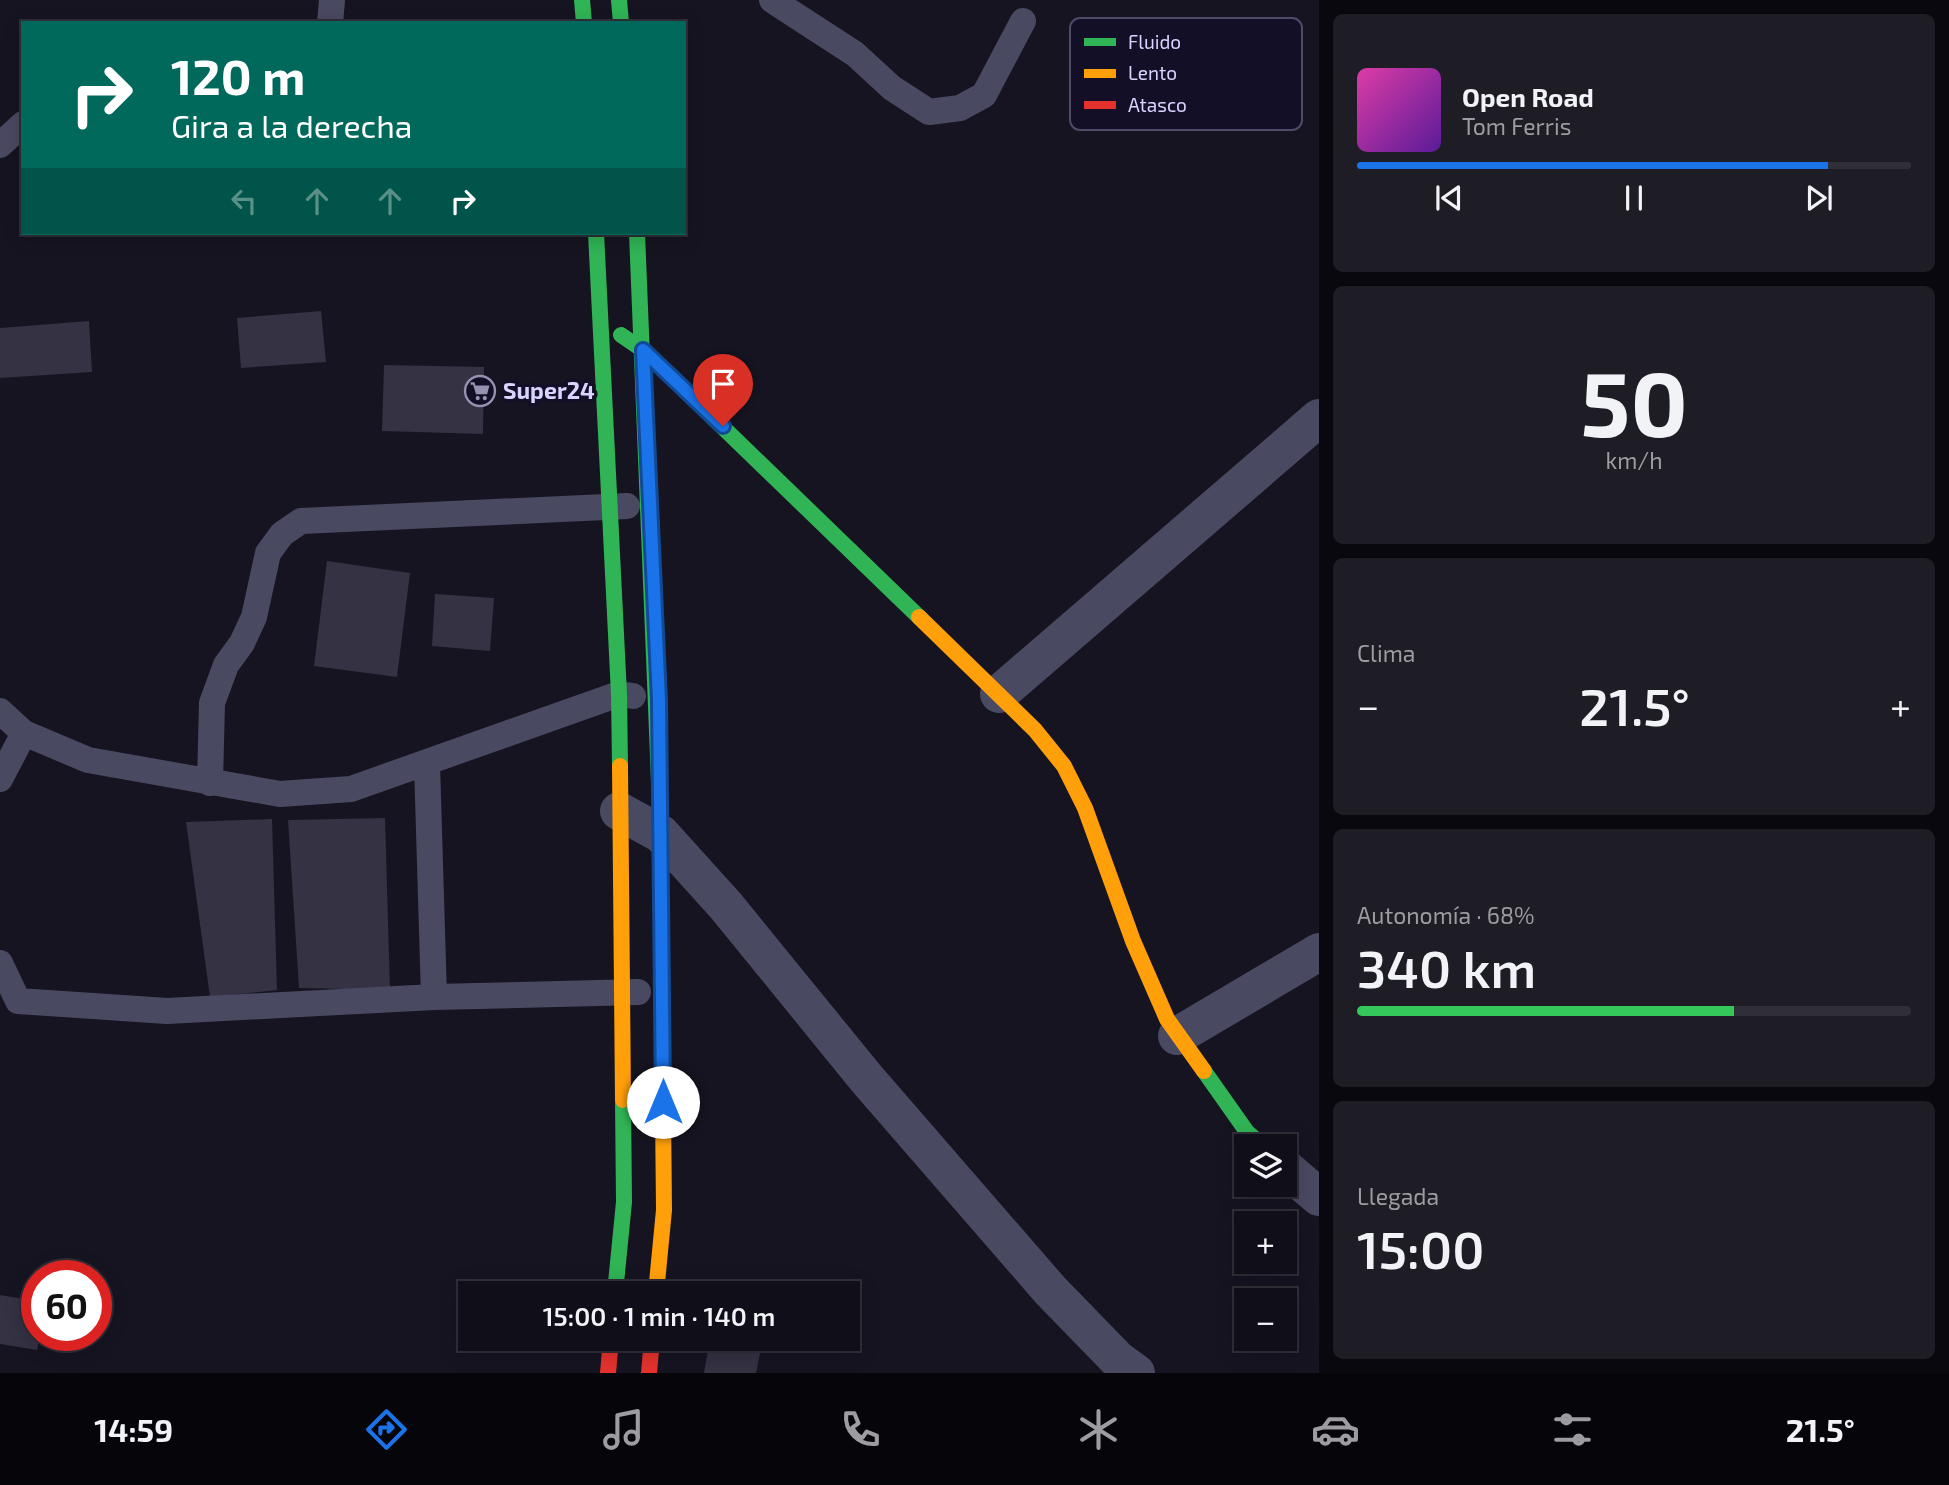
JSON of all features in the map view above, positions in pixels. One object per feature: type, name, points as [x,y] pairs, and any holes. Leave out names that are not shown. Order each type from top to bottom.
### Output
[{"type":"main road","points":[[582,0],[584,21]]},
{"type":"main road","points":[[618,0],[621,21]]},
{"type":"main road","points":[[597,235],[619,694],[624,1202],[616,1281]]},
{"type":"main road","points":[[637,235],[659,700],[664,1210],[657,1281]]},
{"type":"main road","points":[[601,323],[643,350],[999,694],[1035,730],[1064,766],[1085,808],[1148,979],[1177,1036],[1249,1134]]},
{"type":"main road","points":[[608,1373],[610,1351]]},
{"type":"main road","points":[[649,1373],[651,1351]]},
{"type":"street","points":[[999,694],[1319,418]]},
{"type":"street","points":[[619,811],[661,834],[726,905],[866,1078],[1050,1290],[1118,1360],[1136,1373]]},
{"type":"street","points":[[1177,1036],[1319,952]]},
{"type":"street","points":[[1297,1178],[1319,1197]]},
{"type":"lane","points":[[330,21],[332,0]]},
{"type":"lane","points":[[772,0],[855,54],[892,88],[929,112],[960,108],[984,95],[1023,21]]},
{"type":"lane","points":[[0,145],[21,126]]},
{"type":"lane","points":[[210,783],[212,703],[226,665],[242,643],[254,617],[268,552],[282,534],[301,521],[610,505],[650,507]]},
{"type":"lane","points":[[0,711],[24,733],[88,760],[280,794],[351,789],[619,694],[659,700]]},
{"type":"lane","points":[[0,779],[24,733]]},
{"type":"lane","points":[[426,764],[434,998]]},
{"type":"lane","points":[[0,963],[9,1003],[167,1011],[622,990],[663,993]]},
{"type":"building","points":[[321,311],[326,362],[241,368],[237,318]]},
{"type":"building","points":[[89,321],[92,372],[0,378],[0,328]]},
{"type":"building","points":[[384,365],[484,367],[483,434],[382,431]]},
{"type":"building","points":[[327,561],[410,573],[397,677],[314,666]]},
{"type":"building","points":[[435,594],[494,598],[490,651],[432,646]]},
{"type":"building","points":[[385,818],[390,990],[299,988],[288,820]]},
{"type":"building","points":[[272,819],[277,990],[210,997],[186,822]]},
{"type":"building","points":[[0,1295],[21,1298],[21,1347],[0,1344]]},
{"type":"building","points":[[708,1351],[761,1351],[756,1373],[704,1373]]},
{"type":"traffic: fast","points":[[582,0],[584,21]]},
{"type":"traffic: fast","points":[[619,0],[621,21]]},
{"type":"traffic: fast","points":[[596,235],[619,694],[620,766]]},
{"type":"traffic: fast","points":[[637,235],[660,806]]},
{"type":"traffic: fast","points":[[621,335],[643,350],[919,617]]},
{"type":"traffic: fast","points":[[1204,1071],[1249,1134]]},
{"type":"traffic: fast","points":[[616,1281],[624,1202],[623,1100]]},
{"type":"traffic: slow","points":[[919,617],[1035,730],[1064,766],[1085,808],[1133,941],[1167,1019],[1204,1071]]},
{"type":"traffic: slow","points":[[620,766],[623,1100]]},
{"type":"traffic: slow","points":[[657,1281],[664,1210],[660,806]]},
{"type":"traffic: jam","points":[[608,1373],[610,1351]]},
{"type":"traffic: jam","points":[[649,1373],[651,1351]]},
{"type":"place","name":"Super24","points":[[480,391]]},
{"type":"route","points":[[663,1102],[659,700],[643,350],[723,426]]}]
